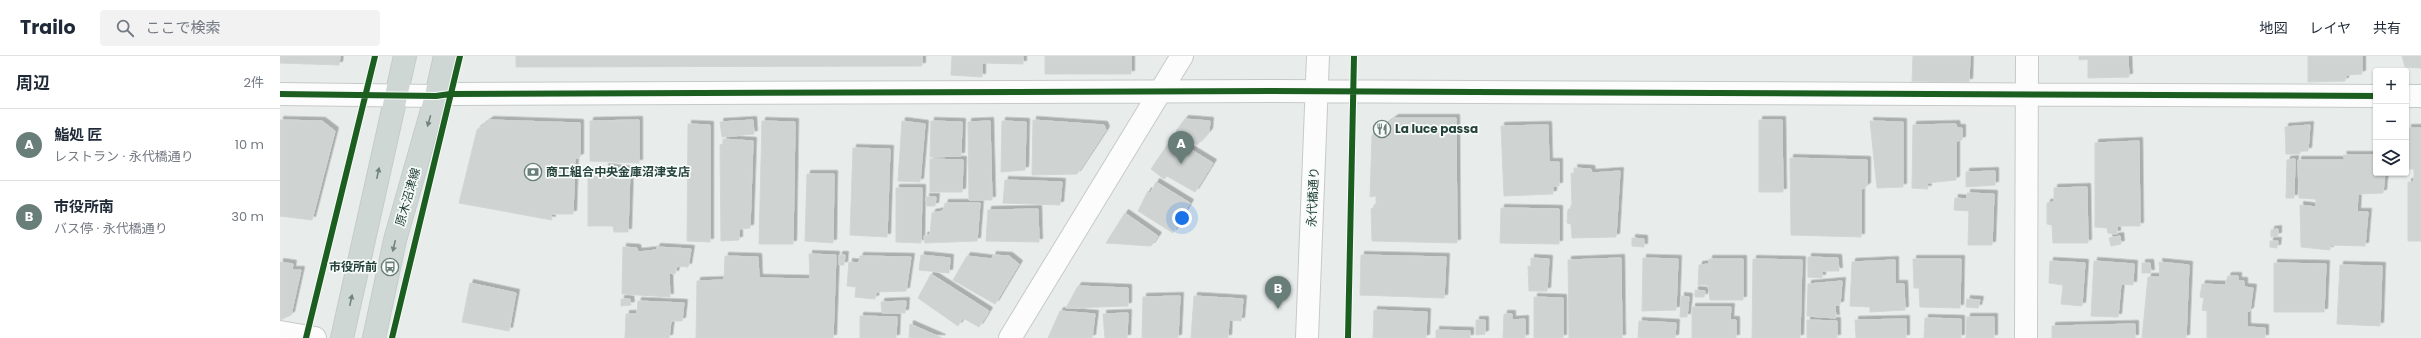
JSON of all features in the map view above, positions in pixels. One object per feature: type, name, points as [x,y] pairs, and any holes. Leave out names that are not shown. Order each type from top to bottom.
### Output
[{"type":"main road","points":[[342,338],[405,56]]},
{"type":"main road","name":"原木沼津線","points":[[374,338],[395,240],[436,96],[445,56]]},
{"type":"street","points":[[1010,338],[1182,56]]},
{"type":"street","name":"永代橋通り","points":[[1306,338],[1318,92],[1318,56]]},
{"type":"street","points":[[2026,338],[2027,56]]},
{"type":"street","points":[[280,94],[436,96],[450,94],[1318,92],[2373,96]]},
{"type":"street","points":[[2409,96],[2421,96]]},
{"type":"street","points":[[280,332],[315,338]]},
{"type":"building","points":[[280,56],[340,56],[339,65],[280,63]]},
{"type":"building","points":[[516,56],[922,56],[922,66],[516,67]]},
{"type":"building","points":[[952,56],[1023,56],[1023,64],[982,63],[982,77],[951,75]]},
{"type":"building","points":[[1045,56],[1131,56],[1131,74],[1045,74]]},
{"type":"building","points":[[1913,56],[1970,56],[1969,82],[1912,81]]},
{"type":"building","points":[[2079,56],[2128,56],[2129,77],[2088,78],[2088,59],[2079,60]]},
{"type":"building","points":[[2308,56],[2362,56],[2362,74],[2346,75],[2345,81],[2308,82]]},
{"type":"building","points":[[2402,56],[2421,56],[2421,68],[2405,67]]},
{"type":"building","points":[[1395,118],[1456,118],[1457,243],[1372,241],[1371,209],[1376,206],[1376,196],[1370,197],[1372,135]]},
{"type":"building","points":[[1185,119],[1210,121],[1209,132],[1197,145],[1176,131]]},
{"type":"building","points":[[280,120],[322,121],[335,131],[312,220],[280,216]]},
{"type":"building","points":[[490,120],[580,123],[580,157],[575,159],[573,214],[551,214],[552,220],[459,203],[477,130]]},
{"type":"building","points":[[639,120],[639,163],[590,161],[590,121]]},
{"type":"building","points":[[753,120],[754,134],[722,137],[720,122]]},
{"type":"building","points":[[1033,120],[1104,125],[1106,130],[1077,174],[1032,175]]},
{"type":"building","points":[[1759,120],[1782,120],[1783,192],[1759,192]]},
{"type":"building","points":[[762,121],[795,122],[793,244],[759,244]]},
{"type":"building","points":[[902,121],[925,124],[920,182],[898,181]]},
{"type":"building","points":[[931,121],[962,122],[961,156],[930,157]]},
{"type":"building","points":[[990,121],[992,200],[969,200],[968,122]]},
{"type":"building","points":[[1002,121],[1026,122],[1025,170],[1001,172]]},
{"type":"building","points":[[1870,121],[1903,122],[1903,187],[1877,188]]},
{"type":"building","points":[[688,124],[710,125],[710,242],[687,241]]},
{"type":"building","points":[[1956,124],[1957,128],[1962,128],[1962,140],[1956,141],[1956,180],[1927,183],[1928,189],[1912,188],[1913,125]]},
{"type":"building","points":[[1548,125],[1549,162],[1559,162],[1559,186],[1553,186],[1553,194],[1504,196],[1501,126]]},
{"type":"building","points":[[2310,125],[2308,151],[2300,151],[2300,154],[2286,154],[2285,127]]},
{"type":"building","points":[[2409,128],[2421,128],[2421,241],[2408,241],[2408,182],[2414,182],[2414,169],[2409,169]]},
{"type":"building","points":[[1172,138],[1213,163],[1195,192],[1167,176],[1164,179],[1151,169]]},
{"type":"building","points":[[723,139],[753,141],[750,228],[739,229],[739,240],[721,241],[720,145],[723,144]]},
{"type":"building","points":[[2139,141],[2140,226],[2117,226],[2117,234],[2108,233],[2107,228],[2095,227],[2095,143]]},
{"type":"building","points":[[853,148],[890,149],[887,237],[850,235]]},
{"type":"building","points":[[2343,155],[2373,155],[2373,176],[2385,176],[2383,193],[2358,194],[2357,212],[2368,212],[2365,246],[2330,245],[2330,250],[2301,247],[2300,205],[2316,207],[2316,199],[2299,198],[2298,160],[2345,160]]},
{"type":"building","points":[[1790,158],[1867,160],[1867,186],[1861,190],[1861,237],[1791,235]]},
{"type":"building","points":[[930,159],[963,160],[962,192],[930,192]]},
{"type":"building","points":[[2295,159],[2294,198],[2286,198],[2287,160]]},
{"type":"building","points":[[605,167],[630,170],[628,232],[614,232],[613,226],[588,226],[588,172],[606,173]]},
{"type":"building","points":[[1574,168],[1591,169],[1592,173],[1620,171],[1616,237],[1572,238],[1571,224],[1567,223],[1568,209],[1572,209],[1571,173],[1575,174]]},
{"type":"building","points":[[1995,171],[1995,185],[1966,187],[1966,172]]},
{"type":"building","points":[[807,174],[834,174],[833,243],[805,241]]},
{"type":"building","points":[[1005,180],[1062,182],[1060,205],[1003,203]]},
{"type":"building","points":[[1156,182],[1190,203],[1173,233],[1138,211],[1148,191],[1150,194]]},
{"type":"building","points":[[2087,187],[2088,243],[2053,243],[2052,225],[2047,224],[2047,203],[2054,202],[2054,188]]},
{"type":"building","points":[[896,188],[922,188],[921,243],[896,242]]},
{"type":"building","points":[[1967,193],[1994,194],[1992,245],[1968,245],[1969,211],[1954,210],[1955,198],[1967,199]]},
{"type":"building","points":[[926,197],[936,197],[935,206],[927,206]]},
{"type":"building","points":[[945,203],[980,203],[977,241],[925,243],[924,236],[930,235],[932,213],[943,211]]},
{"type":"building","points":[[1501,208],[1559,209],[1559,244],[1500,243]]},
{"type":"building","points":[[1038,209],[1039,242],[986,241],[988,210]]},
{"type":"building","points":[[1125,213],[1158,236],[1151,246],[1106,243]]},
{"type":"building","points":[[2278,229],[2278,236],[2271,237],[2271,230]]},
{"type":"building","points":[[2120,236],[2121,244],[2111,246],[2109,238]]},
{"type":"building","points":[[1632,238],[1644,239],[1644,247],[1632,246]]},
{"type":"building","points":[[2270,241],[2278,241],[2277,248],[2270,247]]},
{"type":"building","points":[[623,247],[637,248],[638,252],[656,250],[657,247],[691,249],[688,267],[677,266],[675,274],[669,273],[670,297],[622,294]]},
{"type":"building","points":[[809,254],[836,255],[833,338],[696,338],[697,281],[724,280],[725,256],[758,257],[759,278],[810,279]]},
{"type":"building","points":[[839,255],[845,255],[844,265],[839,265]]},
{"type":"building","points":[[921,255],[950,258],[949,273],[919,270]]},
{"type":"building","points":[[993,255],[1009,256],[1019,264],[995,304],[953,280],[967,256],[992,259]]},
{"type":"building","points":[[1361,255],[1446,257],[1444,298],[1360,295]]},
{"type":"building","points":[[860,256],[911,257],[906,291],[876,292],[875,299],[855,297],[856,287],[847,286],[849,262],[859,263]]},
{"type":"building","points":[[1808,257],[1838,258],[1839,271],[1822,271],[1822,278],[1808,277]]},
{"type":"building","points":[[1531,258],[1549,259],[1547,291],[1529,291],[1528,266],[1531,267]]},
{"type":"building","points":[[1621,258],[1622,338],[1569,338],[1568,260]]},
{"type":"building","points":[[1643,258],[1678,259],[1676,310],[1642,311]]},
{"type":"building","points":[[1709,259],[1743,259],[1743,300],[1710,300],[1708,285],[1698,285],[1699,265],[1709,264]]},
{"type":"building","points":[[1753,259],[1802,260],[1800,338],[1752,338]]},
{"type":"building","points":[[1913,259],[1961,259],[1960,308],[1920,307],[1919,288],[1914,288]]},
{"type":"building","points":[[1895,260],[1895,284],[1904,284],[1905,310],[1870,312],[1870,307],[1850,306],[1852,262]]},
{"type":"building","points":[[2050,261],[2085,263],[2082,306],[2061,304],[2063,285],[2049,283]]},
{"type":"building","points":[[2094,261],[2134,264],[2133,285],[2121,284],[2118,317],[2091,316]]},
{"type":"building","points":[[280,262],[293,264],[292,270],[301,270],[291,315],[280,320]]},
{"type":"building","points":[[2159,262],[2189,265],[2186,338],[2142,338],[2148,277],[2160,277]]},
{"type":"building","points":[[2142,263],[2150,263],[2151,273],[2142,273]]},
{"type":"building","points":[[2274,263],[2326,264],[2324,312],[2274,312]]},
{"type":"building","points":[[2340,265],[2382,266],[2380,326],[2337,324]]},
{"type":"building","points":[[931,274],[989,311],[979,327],[963,318],[958,326],[918,298]]},
{"type":"building","points":[[2228,276],[2238,276],[2238,281],[2244,281],[2244,287],[2253,288],[2250,311],[2247,312],[2247,327],[2265,328],[2265,338],[2207,338],[2207,311],[2202,310],[2204,298],[2200,297],[2202,284],[2225,285]]},
{"type":"building","points":[[1842,281],[1840,305],[1835,305],[1836,318],[1807,316],[1808,284]]},
{"type":"building","points":[[470,283],[516,293],[509,331],[462,322]]},
{"type":"building","points":[[1078,286],[1128,288],[1128,306],[1066,308]]},
{"type":"building","points":[[1695,290],[1705,291],[1704,297],[1695,297]]},
{"type":"building","points":[[1180,296],[1178,338],[1142,338],[1143,297]]},
{"type":"building","points":[[1194,296],[1243,299],[1241,321],[1229,320],[1228,338],[1191,338]]},
{"type":"building","points":[[1681,296],[1689,297],[1687,317],[1680,317]]},
{"type":"building","points":[[1534,297],[1563,298],[1563,338],[1534,338]]},
{"type":"building","points":[[621,299],[630,299],[631,305],[621,306]]},
{"type":"building","points":[[1967,299],[1980,300],[1978,308],[1966,307]]},
{"type":"building","points":[[638,301],[684,303],[682,321],[671,321],[669,338],[625,338],[626,314],[637,314]]},
{"type":"building","points":[[906,301],[905,313],[882,313],[881,302]]},
{"type":"building","points":[[1692,307],[1731,307],[1730,320],[1736,320],[1736,338],[1692,338]]},
{"type":"building","points":[[1374,310],[1427,312],[1426,338],[1373,338]]},
{"type":"building","points":[[1060,311],[1095,314],[1092,338],[1048,338]]},
{"type":"building","points":[[1128,313],[1127,338],[1105,338],[1103,314]]},
{"type":"building","points":[[1504,314],[1512,314],[1512,320],[1525,319],[1525,338],[1503,338]]},
{"type":"building","points":[[860,316],[897,317],[896,338],[860,338]]},
{"type":"building","points":[[1967,317],[1994,317],[1994,338],[1966,338]]},
{"type":"building","points":[[1925,318],[1961,319],[1961,338],[1924,338]]},
{"type":"building","points":[[1906,319],[1906,338],[1856,338],[1855,320]]},
{"type":"building","points":[[1476,320],[1485,320],[1485,334],[1476,335]]},
{"type":"building","points":[[1807,320],[1837,321],[1837,338],[1807,338]]},
{"type":"building","points":[[1639,321],[1676,323],[1675,338],[1638,338]]},
{"type":"building","points":[[910,324],[942,338],[909,338]]},
{"type":"building","points":[[2135,324],[2135,338],[2052,338],[2052,326]]},
{"type":"building","points":[[1436,330],[1470,331],[1470,338],[1436,338]]},
{"type":"cycle path","points":[[306,338],[375,56]]},
{"type":"cycle path","points":[[392,338],[460,56]]},
{"type":"cycle path","points":[[1348,338],[1354,56]]},
{"type":"cycle path","points":[[280,94],[436,96],[450,94],[1271,91],[2373,96]]},
{"type":"place","name":"La luce passa","points":[[1382,129]]},
{"type":"place","name":"鮨処 匠","points":[[1181,164]]},
{"type":"place","name":"商工組合中央金庫沼津支店","points":[[533,172]]},
{"type":"place","name":"市役所前","points":[[390,267]]},
{"type":"place","name":"市役所南","points":[[1278,309]]}]
